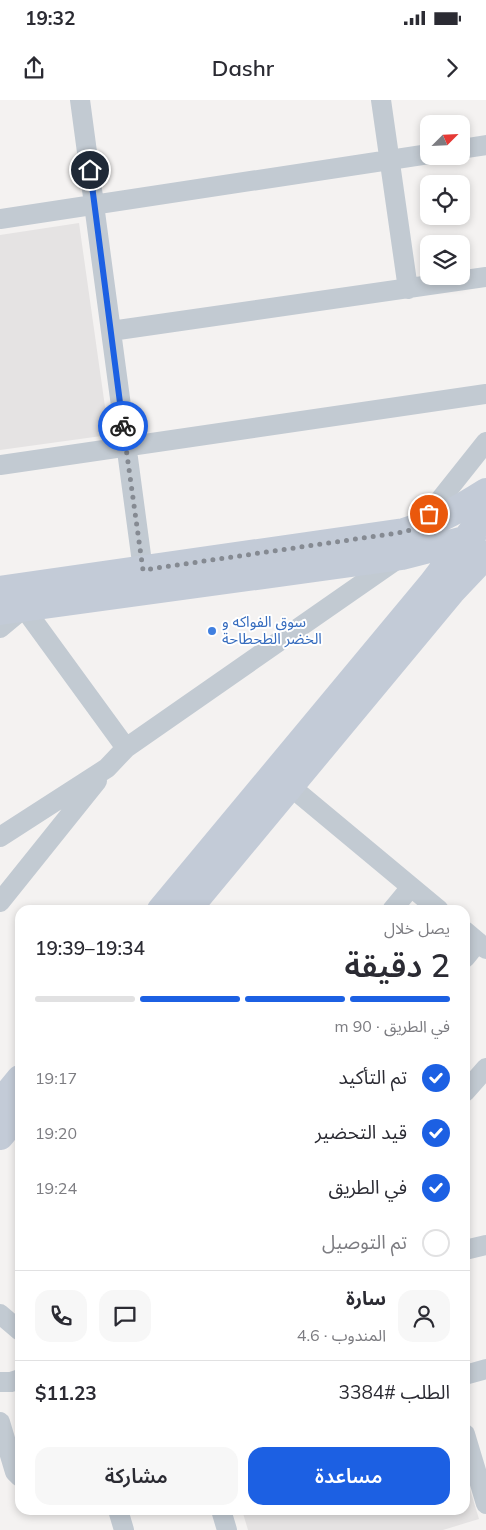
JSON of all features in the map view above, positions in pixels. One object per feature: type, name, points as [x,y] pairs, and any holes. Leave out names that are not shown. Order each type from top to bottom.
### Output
[{"type":"main road","points":[[0,590],[404,532],[428,525],[486,492]]},
{"type":"main road","points":[[191,905],[451,592],[479,543],[477,525],[486,507]]},
{"type":"main road","points":[[12,609],[402,556],[479,543]]},
{"type":"main road","points":[[165,905],[432,584],[479,543]]},
{"type":"main road","points":[[0,1103],[15,1085]]},
{"type":"main road","points":[[0,1136],[15,1118]]},
{"type":"street","points":[[80,100],[143,570]]},
{"type":"street","points":[[380,100],[408,289]]},
{"type":"street","points":[[470,148],[486,145]]},
{"type":"street","points":[[0,219],[420,155]]},
{"type":"street","points":[[111,331],[486,277]]},
{"type":"street","points":[[0,465],[486,394]]},
{"type":"street","points":[[417,528],[486,442]]},
{"type":"street","points":[[0,902],[107,768],[126,748],[402,556]]},
{"type":"street","points":[[0,628],[12,609],[126,748]]},
{"type":"street","points":[[0,837],[107,768]]},
{"type":"street","points":[[290,786],[433,905]]},
{"type":"street","points":[[396,905],[411,887]]},
{"type":"street","points":[[470,1086],[486,1068]]},
{"type":"street","points":[[0,1314],[15,1327]]},
{"type":"street","points":[[470,1374],[486,1369]]},
{"type":"street","points":[[0,1382],[15,1381]]},
{"type":"street","points":[[0,1422],[15,1472]]},
{"type":"street","points":[[473,1438],[486,1504]]},
{"type":"street","points":[[120,1515],[124,1530]]},
{"type":"street","points":[[222,1515],[227,1530]]},
{"type":"shaded area","points":[[79,223],[109,435],[0,450],[0,235]]},
{"type":"shaded area","points":[[470,1489],[479,1519],[443,1530],[248,1530],[244,1515],[470,1515]]},
{"type":"way so far","points":[[123,426],[143,570],[404,532],[417,528],[429,514]]},
{"type":"place","name":"سوق الفواكه و الخضر الطحطاحة","points":[[212,631]]},
{"type":"route","points":[[90,170],[123,426]]}]
